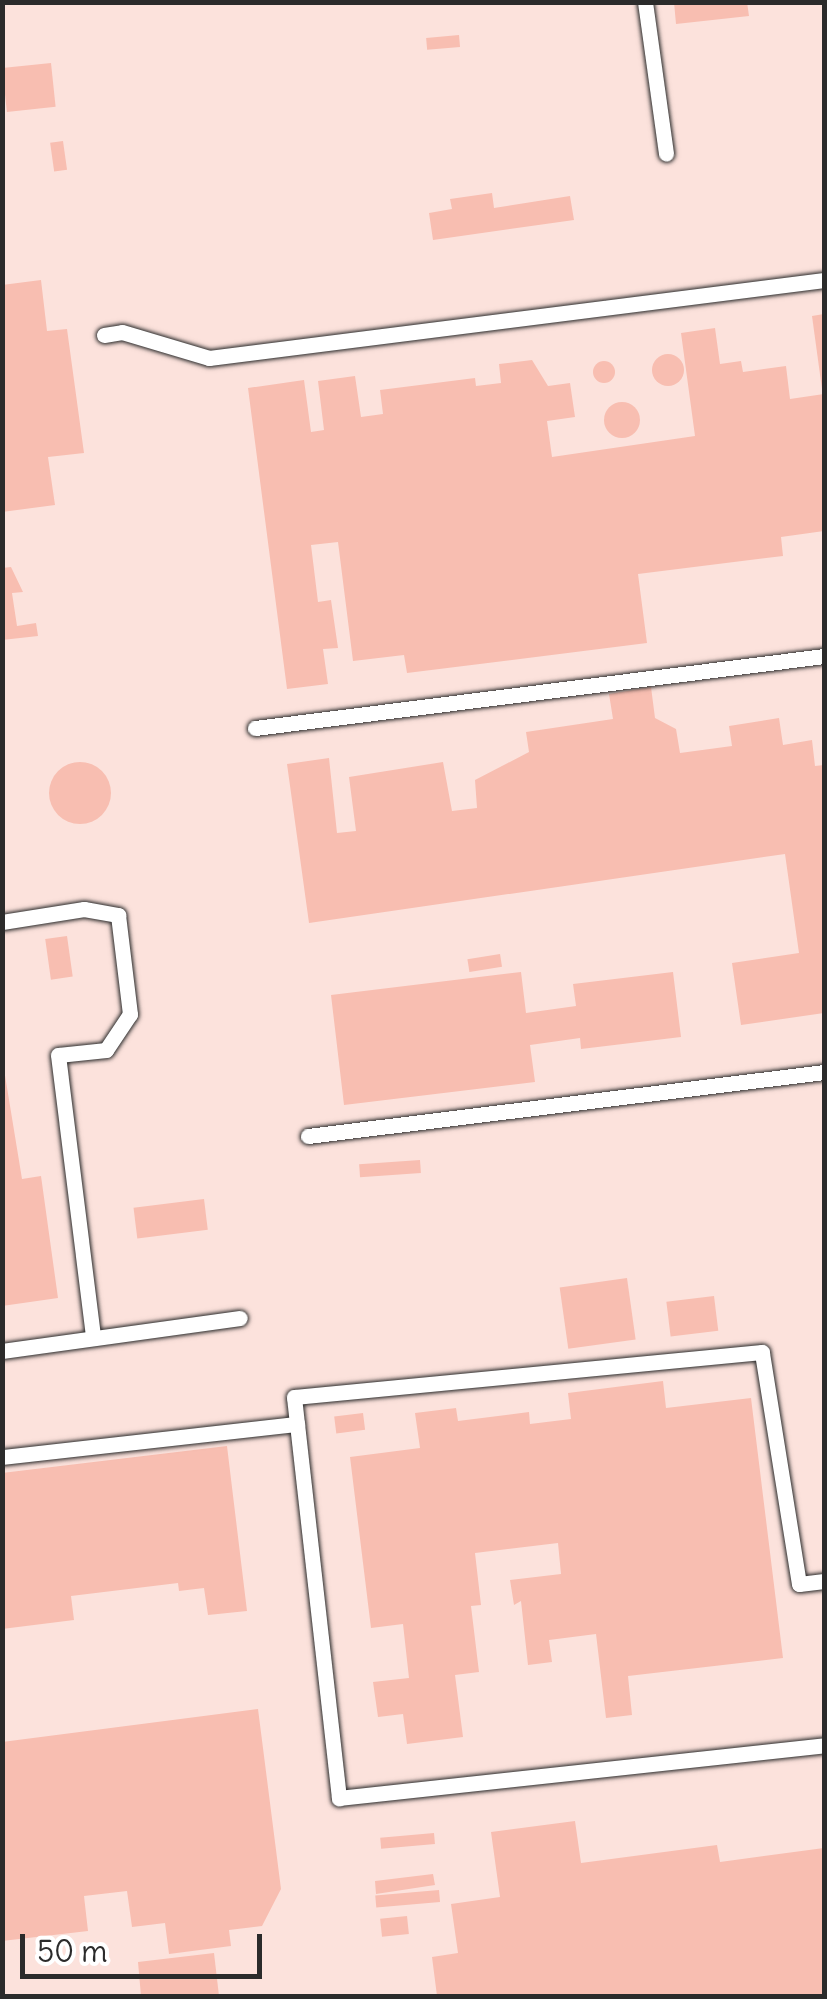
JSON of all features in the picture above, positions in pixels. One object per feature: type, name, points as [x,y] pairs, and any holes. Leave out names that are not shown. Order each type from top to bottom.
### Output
[{"type":"lane","points":[[645,2],[666,154]]},
{"type":"lane","points":[[104,334],[122,332],[209,358],[824,280]]},
{"type":"lane","points":[[255,728],[824,656]]},
{"type":"lane","points":[[2,922],[84,909],[118,915],[130,1014],[106,1050],[58,1055],[93,1338]]},
{"type":"lane","points":[[308,1136],[824,1072]]},
{"type":"lane","points":[[2,1351],[240,1318]]},
{"type":"lane","points":[[824,1581],[799,1584],[762,1352],[294,1397],[338,1798],[824,1745]]},
{"type":"lane","points":[[2,1457],[297,1424]]},
{"type":"shaded area","points":[[3,3],[824,3],[824,1996],[3,1996]]},
{"type":"building","points":[[674,2],[747,2],[749,16],[676,24]]},
{"type":"building","points":[[459,35],[460,47],[427,50],[426,38]]},
{"type":"building","points":[[51,63],[56,107],[7,112],[2,68]]},
{"type":"building","points":[[63,141],[67,170],[54,172],[50,143]]},
{"type":"building","points":[[492,193],[494,208],[570,196],[574,220],[433,240],[429,213],[452,209],[450,199]]},
{"type":"building","points":[[41,280],[47,331],[67,329],[84,453],[48,457],[55,505],[2,512],[2,285]]},
{"type":"building","points":[[824,314],[824,389],[822,389],[812,316]]},
{"type":"building","points":[[715,328],[720,364],[741,361],[743,372],[786,366],[790,399],[824,394],[824,531],[781,537],[783,556],[638,574],[647,643],[407,673],[404,655],[353,661],[338,542],[311,545],[318,602],[331,600],[338,648],[323,649],[328,684],[287,689],[248,388],[304,380],[311,432],[324,430],[318,381],[355,376],[361,417],[383,414],[380,390],[475,378],[476,386],[501,383],[499,364],[532,360],[548,386],[570,383],[575,417],[547,421],[552,457],[695,436],[681,333]]},
{"type":"building","points":[[668,354],[680,358],[684,370],[680,382],[668,386],[656,382],[652,370],[656,358]]},
{"type":"building","points":[[604,361],[612,364],[612,380],[604,383],[596,380],[593,372],[596,364]]},
{"type":"building","points":[[622,402],[635,407],[640,420],[635,433],[622,438],[609,433],[604,420],[609,407]]},
{"type":"building","points":[[11,567],[23,592],[12,593],[17,626],[36,623],[38,636],[2,640],[2,568]]},
{"type":"building","points":[[651,687],[655,718],[676,729],[680,753],[732,746],[729,726],[779,718],[783,745],[812,740],[815,766],[824,765],[824,1013],[741,1025],[732,963],[799,953],[785,854],[309,923],[287,764],[329,758],[337,833],[356,831],[349,777],[443,762],[452,811],[477,808],[475,780],[529,752],[526,732],[613,719],[609,694]]},
{"type":"building","points":[[80,762],[102,771],[111,793],[102,815],[80,824],[58,815],[49,793],[58,771]]},
{"type":"building","points":[[67,936],[73,977],[51,980],[45,939]]},
{"type":"building","points":[[500,954],[502,967],[469,972],[467,959]]},
{"type":"building","points":[[521,972],[526,1013],[576,1006],[573,984],[673,972],[681,1037],[581,1049],[580,1038],[530,1045],[535,1082],[344,1105],[331,995]]},
{"type":"building","points":[[2,1057],[22,1179],[41,1176],[58,1298],[2,1306]]},
{"type":"building","points":[[420,1160],[421,1173],[360,1177],[359,1164]]},
{"type":"building","points":[[204,1199],[208,1230],[137,1238],[134,1208]]},
{"type":"building","points":[[627,1278],[636,1339],[568,1349],[560,1287]]},
{"type":"building","points":[[714,1296],[718,1331],[671,1337],[666,1302]]},
{"type":"building","points":[[663,1381],[666,1408],[751,1398],[783,1658],[628,1676],[632,1715],[606,1718],[596,1634],[549,1640],[552,1662],[528,1665],[521,1601],[514,1605],[510,1580],[561,1574],[558,1543],[475,1553],[481,1605],[471,1606],[479,1672],[455,1675],[463,1737],[407,1744],[403,1714],[378,1717],[373,1682],[409,1678],[403,1624],[371,1628],[350,1457],[420,1448],[415,1413],[456,1408],[458,1421],[529,1412],[530,1424],[571,1419],[568,1393]]},
{"type":"building","points":[[363,1413],[365,1430],[336,1433],[334,1417]]},
{"type":"building","points":[[227,1446],[247,1611],[208,1615],[204,1588],[179,1591],[178,1583],[71,1596],[74,1620],[2,1629],[2,1473]]},
{"type":"building","points":[[258,1709],[281,1889],[262,1926],[229,1930],[231,1946],[169,1954],[165,1923],[132,1927],[127,1891],[84,1896],[88,1931],[2,1941],[2,1742]]},
{"type":"building","points":[[575,1821],[581,1863],[717,1845],[720,1862],[824,1848],[824,1996],[437,1996],[432,1957],[458,1953],[451,1904],[500,1897],[491,1832]]},
{"type":"building","points":[[434,1833],[435,1844],[381,1849],[380,1838]]},
{"type":"building","points":[[433,1874],[435,1885],[376,1894],[375,1881]]},
{"type":"building","points":[[439,1890],[440,1902],[376,1908],[375,1896]]},
{"type":"building","points":[[407,1916],[409,1934],[382,1937],[380,1919]]},
{"type":"building","points":[[214,1953],[219,1996],[141,1996],[138,1962]]}]
